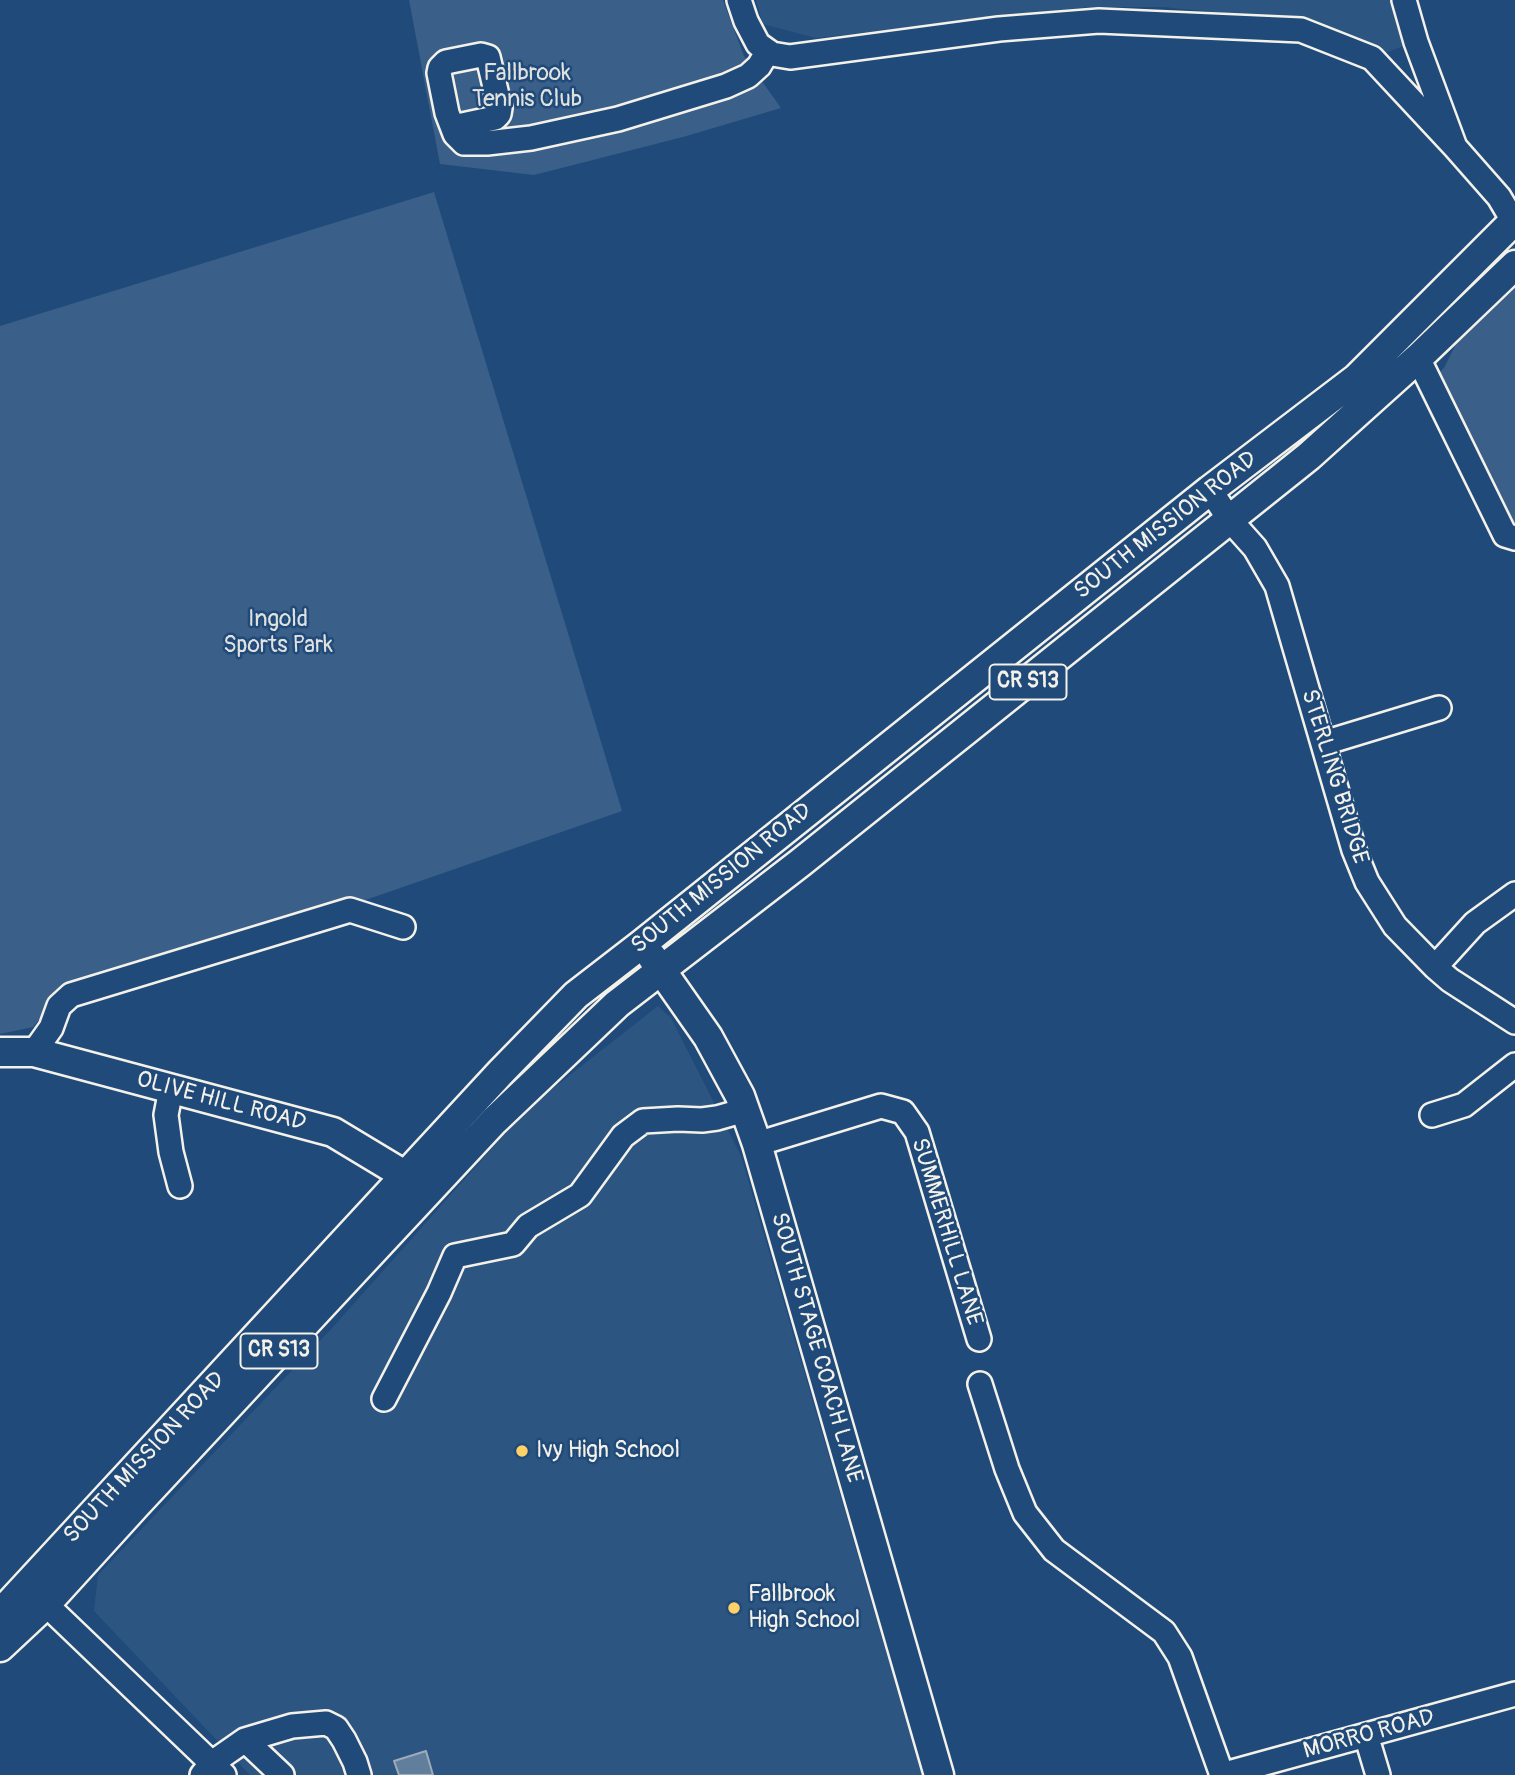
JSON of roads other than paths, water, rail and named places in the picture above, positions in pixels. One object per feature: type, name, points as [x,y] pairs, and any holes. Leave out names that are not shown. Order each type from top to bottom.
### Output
[{"type":"main road","name":"SOUTH MISSION ROAD","points":[[0,1647],[37,1595],[414,1187],[492,1081],[576,995],[1210,490],[1357,378],[1514,222]]},
{"type":"main road","name":"SOUTH MISSION ROAD","points":[[414,1187],[494,1121],[617,1004],[811,855],[1309,456],[1419,358],[1515,265]]},
{"type":"main road","name":"SOUTH STAGE COACH LANE","points":[[642,944],[708,1037],[740,1096],[757,1144],[939,1775]]},
{"type":"main road","name":"OLIVE HILL ROAD","points":[[0,1052],[34,1052],[334,1132],[414,1187]]},
{"type":"main road","name":"SOUTH MISSION ROAD","points":[[0,1615],[37,1595]]},
{"type":"street","points":[[739,0],[758,44],[772,54],[790,57],[999,29],[1099,21],[1301,30],[1372,58],[1499,197],[1514,222]]},
{"type":"street","points":[[1404,0],[1416,42],[1455,148]]},
{"type":"street","points":[[453,127],[455,134],[464,143],[487,143],[531,138],[618,119],[737,82],[759,66],[768,51]]},
{"type":"street","points":[[1419,358],[1505,536],[1515,538]]},
{"type":"street","name":"STERLING BRIDGE","points":[[1210,490],[1230,520],[1255,548],[1277,586],[1354,850],[1367,882],[1395,926],[1435,967],[1450,980],[1515,1022]]},
{"type":"street","points":[[1324,743],[1439,708]]},
{"type":"street","points":[[1435,967],[1475,923],[1515,894]]},
{"type":"street","points":[[34,1052],[51,1028],[59,1006],[71,995],[350,910],[404,927]]},
{"type":"street","points":[[1432,1115],[1464,1105],[1515,1065]]},
{"type":"street","points":[[171,1089],[166,1115],[171,1152],[180,1186]]},
{"type":"street","name":"SUMMERHILL LANE","points":[[757,1144],[881,1106],[902,1112],[917,1132],[979,1339]]},
{"type":"street","points":[[384,1399],[439,1293],[455,1256],[513,1244],[528,1226],[580,1195],[623,1136],[643,1121],[702,1120],[745,1110]]},
{"type":"street","name":"MORRO ROAD","points":[[980,1384],[1007,1469],[1025,1513],[1054,1550],[1164,1632],[1180,1657],[1222,1775],[1515,1694]]},
{"type":"street","points":[[37,1595],[212,1771],[245,1740],[292,1726],[326,1723],[335,1728],[344,1740],[359,1775]]},
{"type":"street","points":[[1366,1735],[1378,1775]]},
{"type":"street","points":[[245,1740],[282,1775]]},
{"type":"place","name":"Ivy High School","points":[[522,1451]]},
{"type":"place","name":"Fallbrook High School","points":[[734,1608]]},
{"type":"park label","name":"Fallbrook Tennis Club","points":[[527,87]]},
{"type":"park label","name":"Ingold Sports Park","points":[[278,633]]}]
